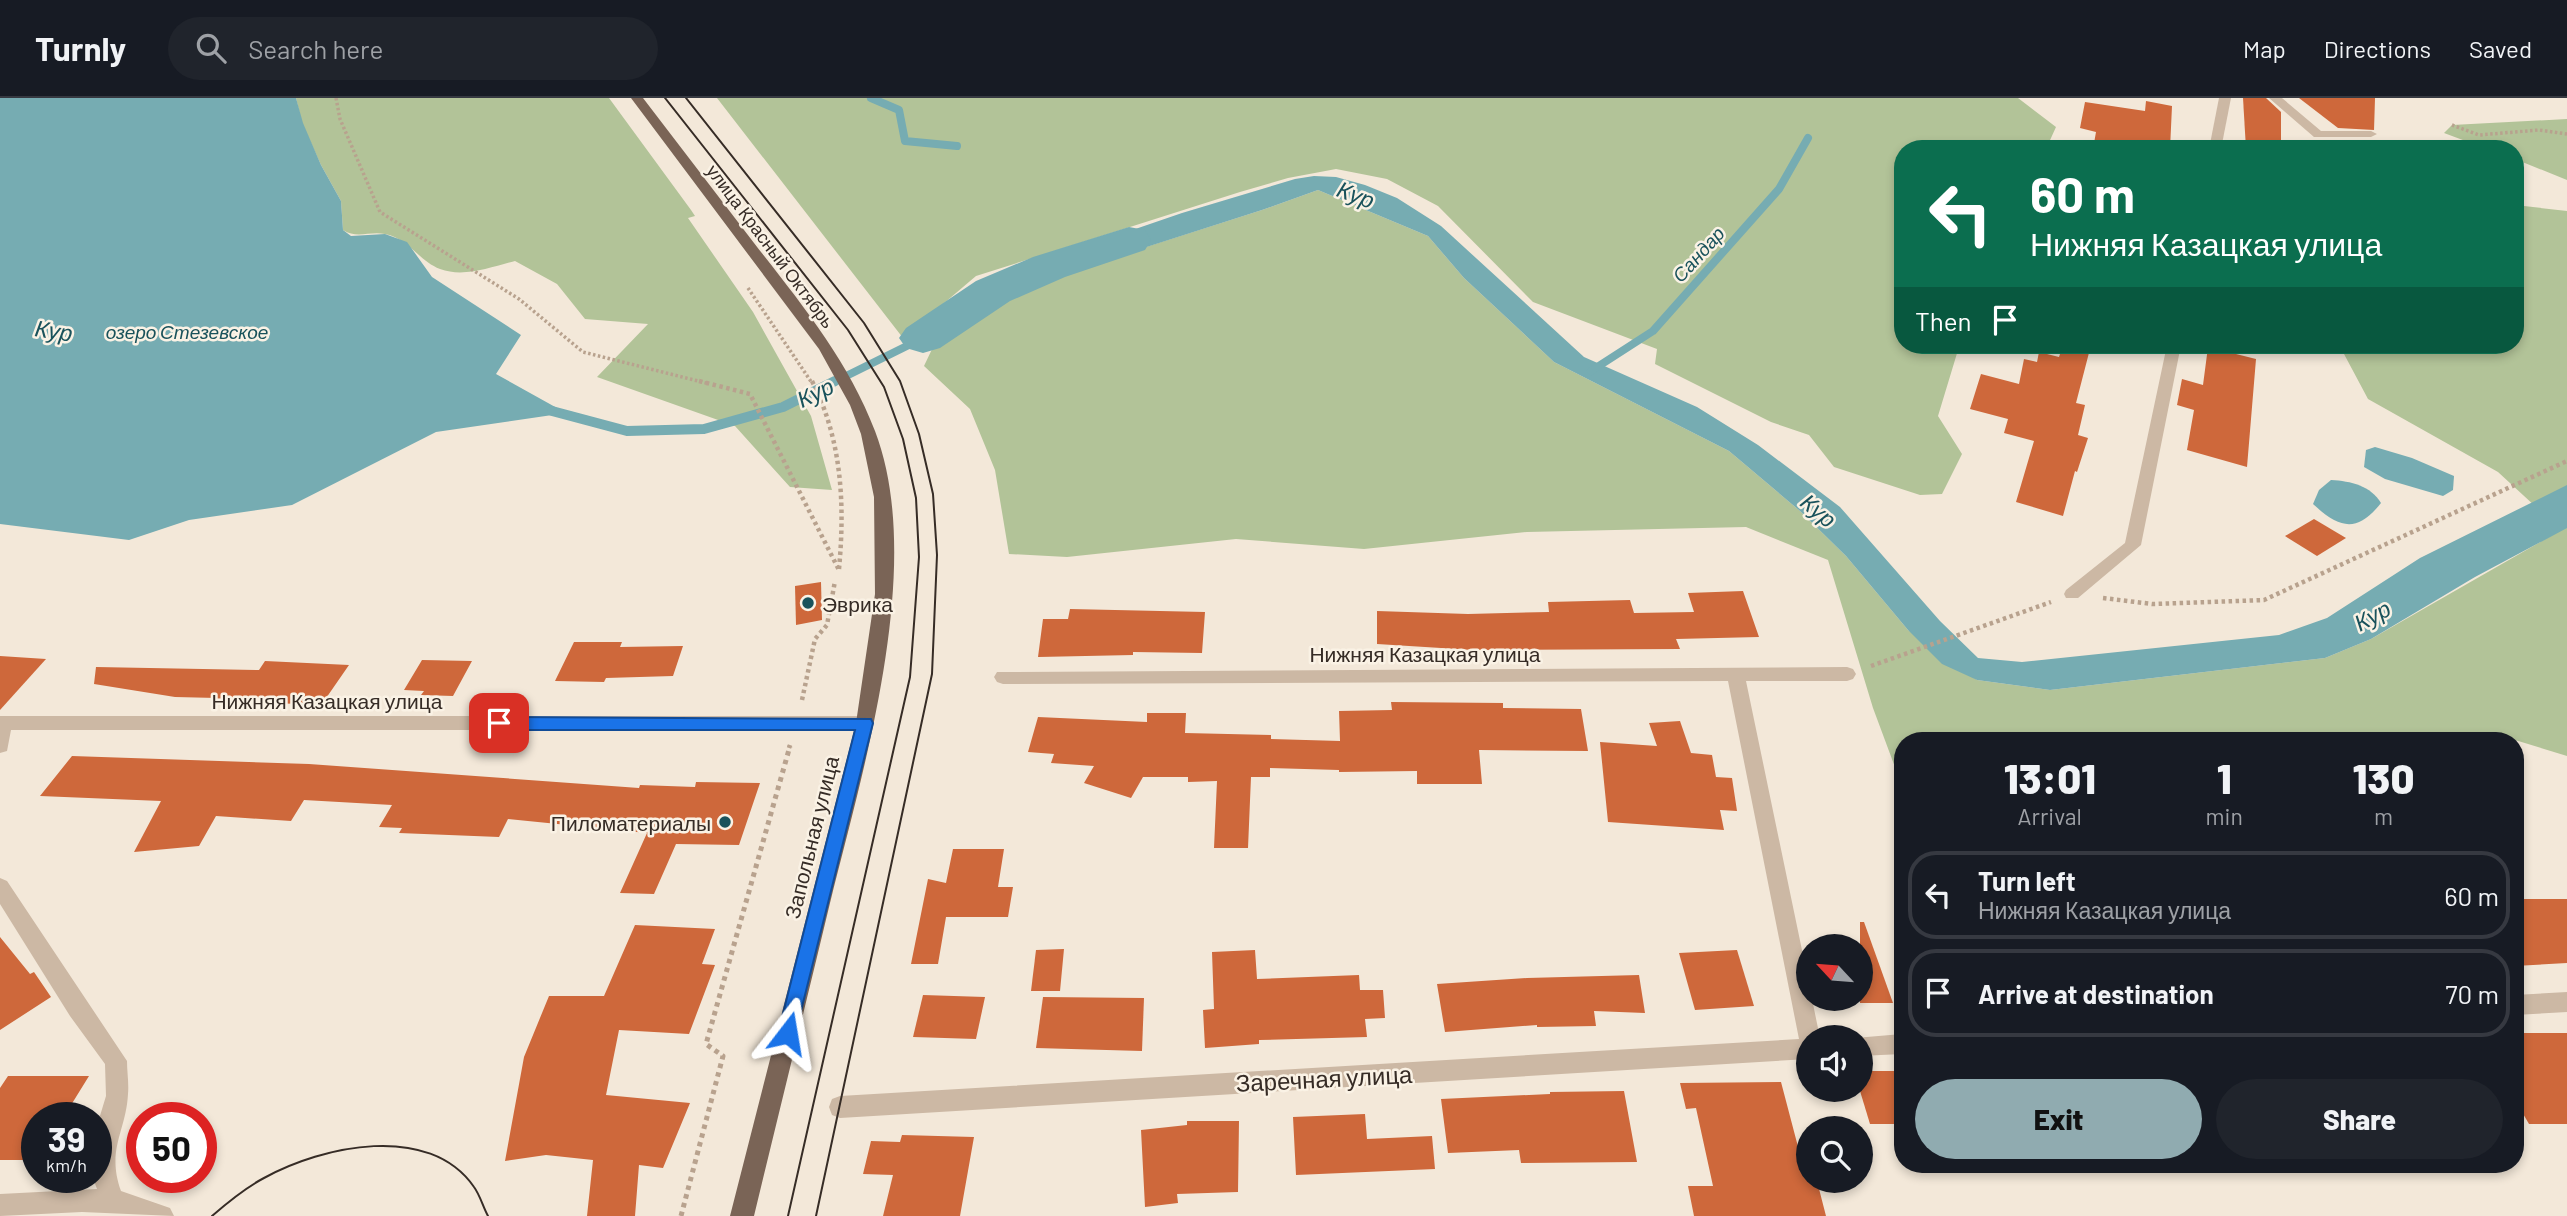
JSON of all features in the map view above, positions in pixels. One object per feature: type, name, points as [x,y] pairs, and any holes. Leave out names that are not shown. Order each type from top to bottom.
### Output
[{"type":"main road","name":"улица Красный Октябрь","points":[[637,98],[810,324],[863,415],[877,464]]},
{"type":"main road","name":"Запольная улица","points":[[743,1216],[865,723],[885,589],[884,526],[877,464]]},
{"type":"street","points":[[2217,140],[2225,98]]},
{"type":"street","points":[[2275,98],[2318,135],[2371,134]]},
{"type":"street","points":[[2072,594],[2133,545],[2172,354]]},
{"type":"street","name":"Нижняя Казацкая улица","points":[[1003,677],[1847,674]]},
{"type":"street","points":[[1736,675],[1805,1025]]},
{"type":"street","points":[[0,746],[1,723]]},
{"type":"street","name":"Нижняя Казацкая улица","points":[[1,723],[865,723]]},
{"type":"street","points":[[0,887],[78,1009],[116,1061],[117,1096],[106,1135],[103,1173],[113,1200]]},
{"type":"street","points":[[2524,1004],[2567,1002]]},
{"type":"street","points":[[1873,1045],[1894,1044]]},
{"type":"street","name":"Заречная улица","points":[[840,1107],[1796,1050]]},
{"type":"street","points":[[0,1206],[74,1209],[113,1200],[162,1216]]},
{"type":"path","points":[[336,98],[340,119],[380,212],[519,299],[583,352],[750,394],[839,570],[844,520],[843,481],[832,431],[814,384],[746,286]]},
{"type":"path","points":[[2452,125],[2479,135],[2539,130],[2567,134]]},
{"type":"path","points":[[1847,674],[2072,594],[2152,604],[2264,600],[2567,461]]},
{"type":"path","points":[[681,1216],[723,1056],[706,1044],[796,723],[816,639],[827,625],[835,581]]},
{"type":"green space","points":[[296,98],[609,98],[691,210],[695,216],[688,218],[753,312],[811,416],[832,490],[790,487],[735,426],[597,377],[648,324],[585,319],[557,284],[515,261],[478,271],[449,271],[426,261],[393,236],[379,233],[353,234],[343,230],[341,201],[302,123]]},
{"type":"green space","points":[[717,98],[2018,98],[2056,127],[2050,140],[1894,140],[1894,354],[1957,354],[1938,416],[1962,454],[1942,494],[1920,495],[1834,467],[1809,435],[1771,422],[1655,364],[1657,349],[1533,302],[1438,206],[1387,179],[1336,169],[1288,178],[1240,192],[976,276],[903,338]]},
{"type":"green space","points":[[2567,119],[2567,180],[2524,163],[2524,140],[2463,140],[2444,133],[2452,125]]},
{"type":"green space","points":[[1318,190],[1428,236],[1464,278],[1554,362],[1729,451],[1800,511],[1846,556],[1908,630],[1977,680],[2050,690],[2325,658],[2371,639],[2561,530],[2498,472],[2368,399],[2344,354],[2524,354],[2524,206],[2567,211],[2567,756],[2524,743],[2524,732],[1894,732],[1894,764],[1873,708],[1828,560],[1746,527],[1527,532],[1364,549],[1236,539],[1067,557],[1009,554],[995,470],[970,409],[924,366],[934,345],[1006,296],[1080,268]]},
{"type":"water","name":"озеро Стезевское","points":[[0,98],[296,98],[303,123],[321,165],[341,201],[343,230],[351,236],[385,234],[407,242],[432,277],[521,335],[496,374],[566,413],[436,432],[292,505],[189,520],[129,540],[0,524]]},
{"type":"water","points":[[1336,177],[1397,198],[1441,226],[1584,357],[1697,407],[1758,445],[1840,507],[1940,621],[1978,658],[2022,662],[2279,635],[2327,618],[2420,558],[2567,485],[2567,528],[2475,577],[2371,639],[2325,658],[2050,690],[1977,680],[1942,664],[1908,630],[1846,556],[1800,511],[1729,451],[1554,362],[1464,278],[1428,236],[1318,190],[1053,277],[1045,260],[1182,213],[1295,179]]},
{"type":"water","points":[[2375,447],[2412,458],[2454,476],[2453,490],[2443,496],[2385,479],[2364,467],[2366,450]]},
{"type":"water","points":[[2331,480],[2360,486],[2372,492],[2381,503],[2372,513],[2356,523],[2340,523],[2313,504],[2319,490]]},
{"type":"building","points":[[2243,98],[2266,98],[2281,112],[2281,140],[2245,140]]},
{"type":"building","points":[[2299,98],[2375,98],[2374,130],[2338,128]]},
{"type":"building","points":[[2146,101],[2172,106],[2170,140],[2095,140],[2096,132],[2080,128],[2085,102],[2145,111]]},
{"type":"building","points":[[2039,354],[2059,357],[2060,354],[2089,354],[2076,403],[2085,405],[2078,435],[2088,438],[2077,472],[2075,471],[2063,516],[2016,502],[2034,441],[2004,433],[2008,419],[1970,409],[1981,374],[2019,384],[2024,359],[2037,362]]},
{"type":"building","points":[[2207,354],[2236,354],[2256,359],[2247,467],[2187,450],[2194,410],[2177,405],[2182,379],[2203,385]]},
{"type":"building","points":[[2314,519],[2346,538],[2317,556],[2285,536]]},
{"type":"building","name":"Эврика","points":[[821,582],[822,620],[796,625],[795,586]]},
{"type":"building","points":[[1743,591],[1759,637],[1676,639],[1680,649],[1473,650],[1377,644],[1377,611],[1468,614],[1549,612],[1548,602],[1630,600],[1634,613],[1694,612],[1688,593]]},
{"type":"building","points":[[1070,609],[1205,612],[1202,653],[1133,652],[1133,655],[1038,657],[1043,619],[1068,619]]},
{"type":"building","points":[[574,642],[622,642],[620,647],[683,646],[673,676],[606,678],[604,682],[555,681]]},
{"type":"building","points":[[0,656],[46,659],[0,710]]},
{"type":"building","points":[[422,660],[472,661],[453,696],[421,695],[424,691],[404,690]]},
{"type":"building","points":[[265,661],[349,665],[322,704],[214,703],[217,698],[175,697],[94,684],[96,667],[259,670]]},
{"type":"building","points":[[1391,702],[1503,703],[1503,708],[1581,709],[1588,751],[1479,750],[1482,784],[1417,784],[1417,771],[1339,772],[1270,768],[1270,777],[1251,777],[1248,848],[1214,848],[1217,781],[1188,782],[1188,777],[1143,777],[1131,798],[1084,783],[1094,766],[1051,763],[1054,754],[1028,752],[1038,717],[1147,722],[1147,713],[1186,713],[1185,733],[1271,735],[1271,739],[1340,741],[1339,711],[1392,710]]},
{"type":"building","points":[[1680,721],[1691,753],[1712,755],[1716,777],[1732,778],[1737,811],[1720,810],[1724,830],[1608,822],[1600,742],[1657,746],[1649,723]]},
{"type":"building","points":[[72,756],[309,764],[639,788],[640,785],[695,787],[696,782],[760,783],[739,845],[676,844],[654,894],[620,893],[647,833],[508,819],[499,837],[399,833],[402,828],[379,827],[392,805],[304,800],[291,821],[216,816],[199,846],[134,852],[161,801],[40,796]]},
{"type":"building","points":[[953,849],[1004,849],[998,887],[1013,887],[1008,917],[946,917],[938,964],[911,964],[928,879],[946,883]]},
{"type":"building","points":[[2524,899],[2567,899],[2567,963],[2524,965]]},
{"type":"building","points":[[1860,922],[1864,922],[1868,934],[1860,934]]},
{"type":"building","points":[[635,925],[715,929],[702,964],[715,965],[689,1034],[619,1030],[606,1095],[690,1103],[663,1168],[639,1165],[635,1216],[587,1216],[593,1160],[546,1155],[505,1161],[524,1057],[549,996],[604,996]]},
{"type":"building","points":[[0,937],[30,974],[34,972],[51,997],[0,1030]]},
{"type":"building","points":[[1873,947],[1893,1003],[1873,1003]]},
{"type":"building","points":[[1064,949],[1060,991],[1031,991],[1036,950]]},
{"type":"building","points":[[1255,950],[1257,979],[1359,975],[1360,990],[1383,990],[1385,1018],[1365,1019],[1367,1037],[1259,1040],[1259,1044],[1205,1048],[1203,1010],[1214,1009],[1212,952]]},
{"type":"building","points":[[1737,950],[1754,1006],[1695,1010],[1679,953]]},
{"type":"building","points":[[1639,975],[1645,1013],[1594,1011],[1596,1026],[1537,1025],[1445,1032],[1437,984],[1527,978]]},
{"type":"building","points":[[923,995],[985,997],[976,1039],[913,1037]]},
{"type":"building","points":[[1043,997],[1144,998],[1142,1051],[1036,1048]]},
{"type":"building","points":[[2524,1033],[2567,1033],[2567,1124],[2529,1124],[2524,1115]]},
{"type":"building","points":[[1873,1071],[1894,1071],[1894,1124],[1873,1124],[1873,1116],[1868,1116],[1863,1102],[1873,1102]]},
{"type":"building","points":[[8,1076],[89,1076],[73,1102],[21,1102],[21,1160],[0,1160],[0,1088]]},
{"type":"building","points":[[1781,1082],[1796,1139],[1796,1193],[1820,1193],[1826,1216],[1694,1216],[1688,1186],[1713,1186],[1696,1108],[1686,1109],[1680,1083]]},
{"type":"building","points":[[1624,1091],[1637,1162],[1521,1163],[1519,1150],[1448,1153],[1441,1099],[1550,1092]]},
{"type":"building","points":[[1365,1114],[1367,1139],[1432,1136],[1435,1169],[1296,1175],[1293,1117]]},
{"type":"building","points":[[1187,1121],[1239,1121],[1238,1192],[1177,1194],[1178,1203],[1145,1207],[1141,1130],[1187,1125]]},
{"type":"building","points":[[902,1135],[974,1137],[960,1216],[883,1216],[893,1175],[863,1174],[871,1141],[900,1142]]},
{"type":"waterway","points":[[871,98],[899,110],[905,141],[957,146]]},
{"type":"waterway","name":"Сандар","points":[[1591,371],[1653,331],[1779,189],[1808,138]]},
{"type":"waterway","name":"Кур","points":[[923,338],[993,291],[1049,267],[1129,240]]},
{"type":"waterway","name":"Кур","points":[[832,383],[923,338]]},
{"type":"waterway","name":"Кур","points":[[552,411],[627,431],[704,429],[783,407],[835,381]]},
{"type":"tram line","points":[[665,98],[848,330],[884,387],[903,439],[916,498],[919,557],[910,677],[788,1216]]},
{"type":"tram line","points":[[686,98],[864,323],[900,381],[919,434],[933,494],[937,555],[932,674],[816,1216]]},
{"type":"tram line","points":[[212,1216],[250,1186],[288,1167],[315,1157],[374,1146],[403,1147],[430,1154],[454,1167],[474,1187],[488,1216]]},
{"type":"place","name":"Эврика","points":[[808,603]]},
{"type":"place","name":"Пиломатериалы","points":[[725,822]]},
{"type":"route","points":[[499,723],[865,723],[788,1033]]}]
